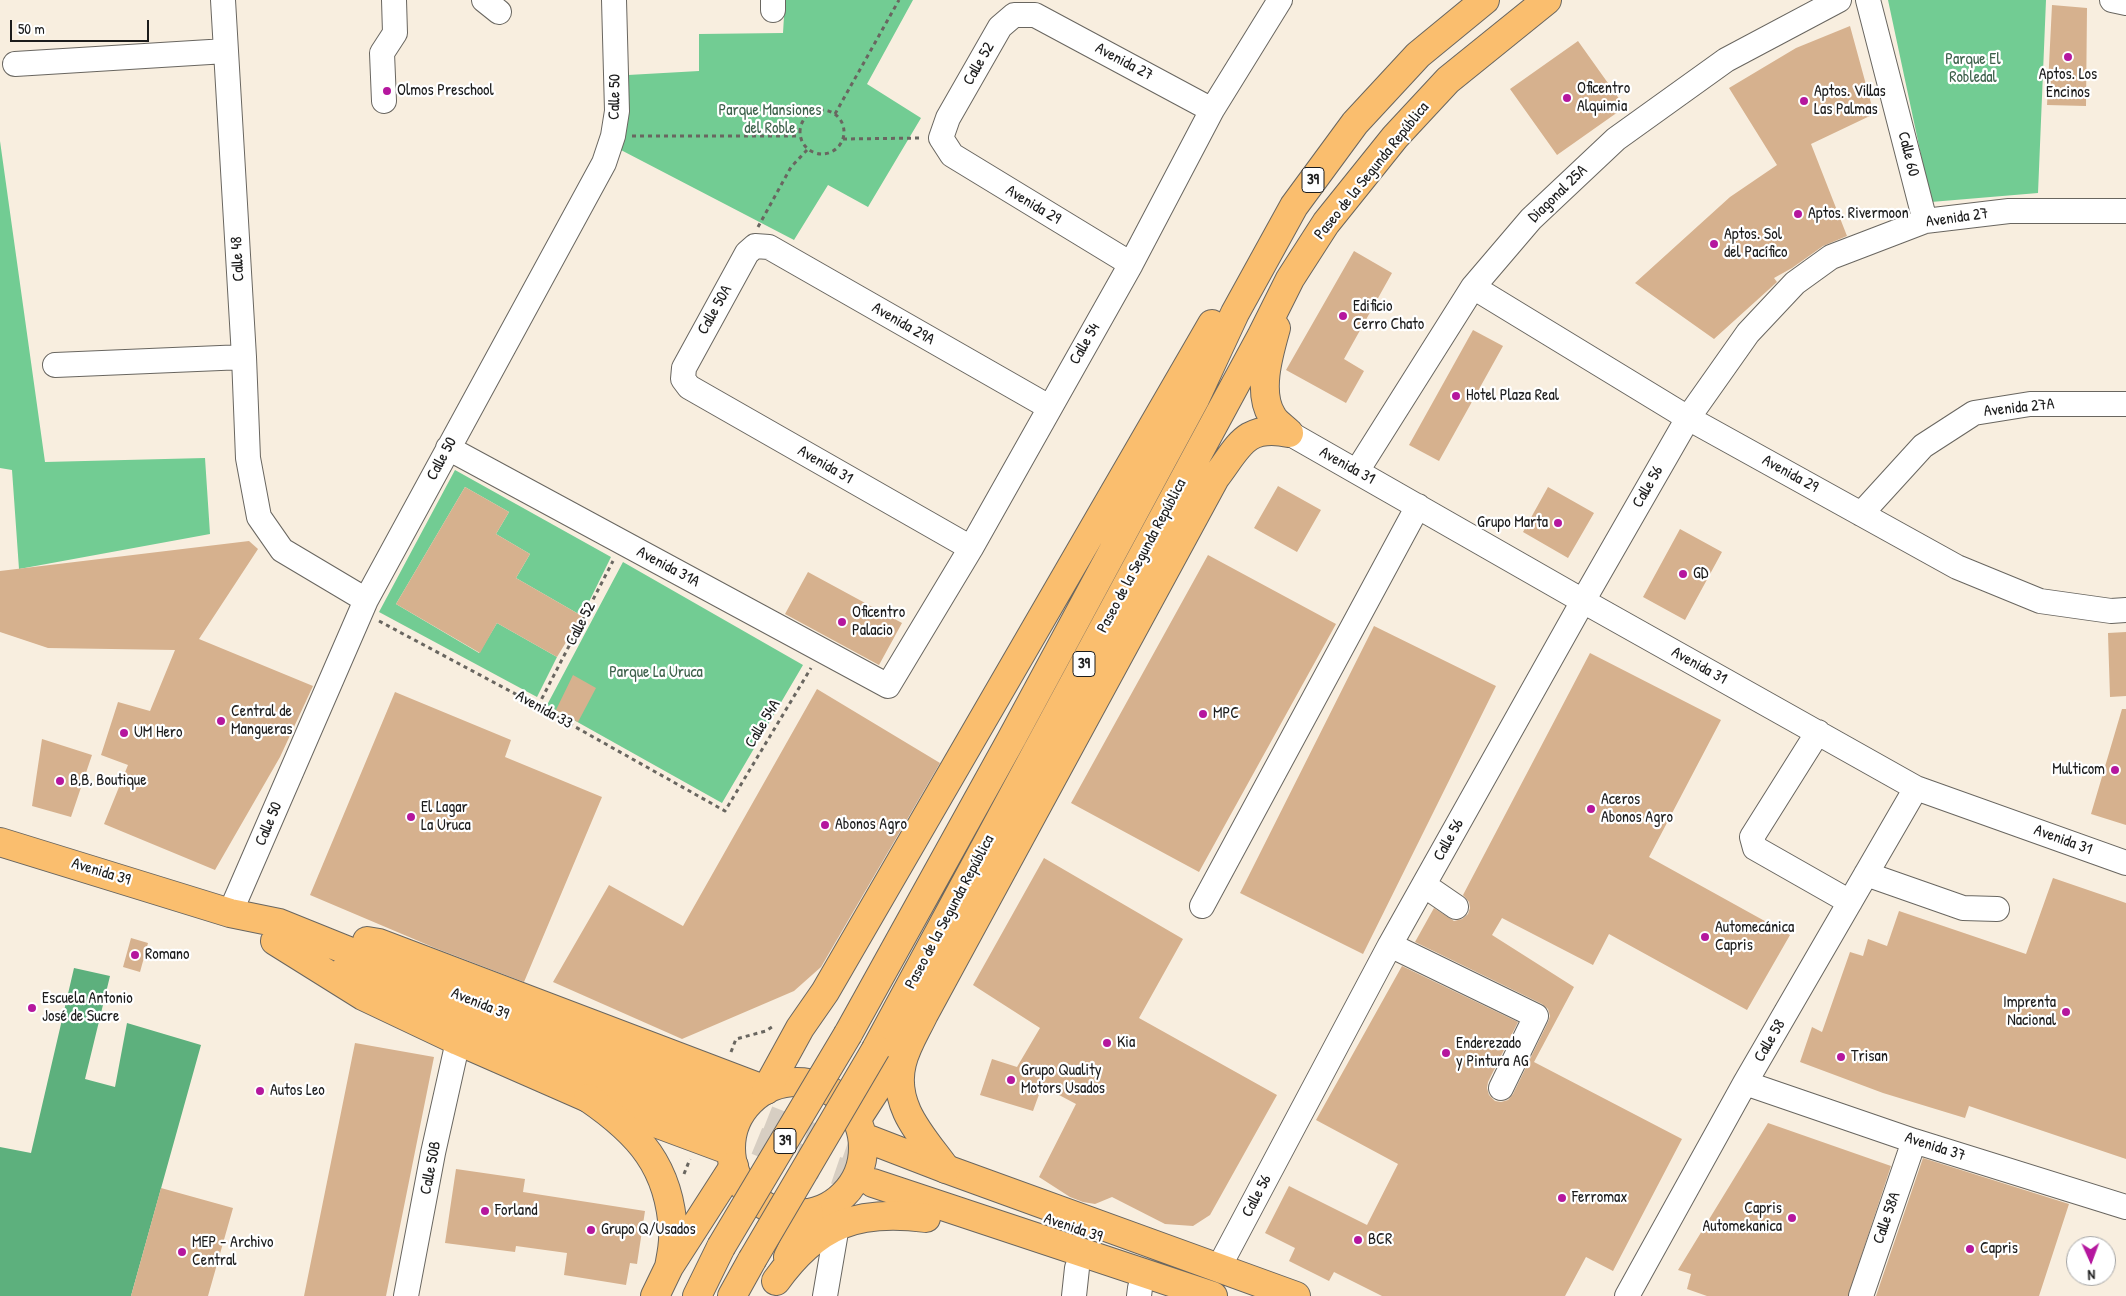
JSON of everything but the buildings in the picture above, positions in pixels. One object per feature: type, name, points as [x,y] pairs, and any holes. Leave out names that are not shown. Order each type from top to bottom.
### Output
[{"type":"main road","points":[[1418,55],[1458,0]]},
{"type":"main road","name":"Paseo de la Segunda República","points":[[697,1296],[721,1247],[848,1034],[1040,686],[1194,399],[1235,313],[1294,206],[1356,123],[1418,55],[1485,0]]},
{"type":"main road","name":"Paseo de la Segunda República","points":[[732,1296],[876,1049],[1290,278],[1326,223],[1401,130],[1448,80],[1547,0]]},
{"type":"main road","points":[[766,1090],[800,1028],[825,992],[1218,313],[1294,206]]},
{"type":"main road","points":[[1289,433],[1272,416],[1265,388],[1270,350],[1290,278]]},
{"type":"main road","points":[[1215,478],[1260,337]]},
{"type":"main road","points":[[860,1128],[924,1014],[1215,478],[1248,436],[1260,431],[1276,430],[1289,433]]},
{"type":"main road","name":"Avenida 39","points":[[0,842],[230,913],[714,1122]]},
{"type":"main road","points":[[277,932],[379,943],[766,1090]]},
{"type":"main road","points":[[277,932],[363,996],[458,1041],[588,1098],[615,1117],[640,1140],[658,1168],[669,1200],[673,1234],[669,1267]]},
{"type":"main road","points":[[924,1014],[902,1061],[900,1079],[904,1106],[914,1126],[946,1169]]},
{"type":"main road","points":[[588,1098],[714,1122],[732,1159],[742,1184],[754,1198],[771,1208],[789,1214],[808,1213],[823,1209],[847,1191],[858,1175],[863,1156],[860,1128],[849,1106],[832,1092],[811,1083],[789,1082],[766,1090],[751,1100],[740,1115],[733,1132],[732,1159],[669,1267],[655,1296]]},
{"type":"main road","points":[[860,1128],[946,1169],[1296,1296]]},
{"type":"main road","name":"Avenida 39","points":[[1213,1296],[877,1172],[1264,1296]]},
{"type":"main road","points":[[847,1191],[1077,1268],[1148,1294]]},
{"type":"main road","points":[[772,1289],[808,1213]]},
{"type":"main road","points":[[772,1289],[799,1252],[813,1240],[837,1226],[866,1217],[896,1214],[926,1218]]},
{"type":"street","name":"Calle 48","points":[[223,0],[244,357],[248,458],[258,516],[282,550],[364,606]]},
{"type":"street","points":[[384,102],[382,54],[395,33],[394,0]]},
{"type":"street","name":"Calle 50","points":[[230,913],[364,606],[604,163],[613,136],[617,111],[614,0]]},
{"type":"street","name":"Calle 54","points":[[888,686],[970,548],[1132,264],[1212,110],[1280,0]]},
{"type":"street","name":"Diagonal 25A","points":[[1357,471],[1473,287],[1531,219],[1616,139],[1726,60],[1838,0]]},
{"type":"street","name":"Calle 60","points":[[1868,0],[1925,221]]},
{"type":"street","points":[[2112,0],[2126,3]]},
{"type":"street","name":"Calle 52","points":[[941,138],[948,118],[1000,27],[1014,15],[1035,15]]},
{"type":"street","name":"Avenida 27","points":[[1035,15],[1212,110]]},
{"type":"street","points":[[15,64],[226,51]]},
{"type":"street","name":"Avenida 29","points":[[941,138],[952,155],[1132,264]]},
{"type":"street","name":"Avenida 27","points":[[1688,418],[1748,333],[1795,283],[1831,257],[1925,221],[2009,211],[2126,211]]},
{"type":"street","name":"Calle 50A","points":[[683,379],[684,368],[747,253],[756,246]]},
{"type":"street","name":"Avenida 29A","points":[[756,246],[769,247],[1049,407]]},
{"type":"street","name":"Avenida 29","points":[[1473,287],[1688,418],[1957,567],[2040,601],[2111,611],[2126,610]]},
{"type":"street","points":[[55,365],[244,357]]},
{"type":"street","name":"Avenida 31","points":[[683,379],[689,387],[970,548]]},
{"type":"street","name":"Avenida 27A","points":[[1861,514],[1923,446],[1974,412],[2030,404],[2126,404]]},
{"type":"street","name":"Calle 56","points":[[1219,1267],[1390,945],[1688,418]]},
{"type":"street","name":"Avenida 31","points":[[1289,433],[1916,788],[2126,863]]},
{"type":"street","name":"Avenida 31A","points":[[448,448],[888,686]]},
{"type":"street","points":[[1202,906],[1418,506]]},
{"type":"street","points":[[1818,732],[1752,837],[1754,848],[1850,902]]},
{"type":"street","name":"Calle 58","points":[[1627,1296],[1745,1083],[1916,788]]},
{"type":"street","points":[[1866,874],[1963,908],[1997,909]]},
{"type":"street","points":[[1424,885],[1456,907]]},
{"type":"street","points":[[1390,945],[1536,1016],[1501,1088]]},
{"type":"street","name":"Calle 50B","points":[[406,1296],[433,1153],[458,1041]]},
{"type":"street","name":"Avenida 37","points":[[1745,1083],[1914,1141],[2126,1207]]},
{"type":"street","name":"Calle 58A","points":[[1860,1296],[1914,1141]]},
{"type":"street","points":[[825,1296],[837,1226]]},
{"type":"street","points":[[1074,1296],[1077,1268]]},
{"type":"path","points":[[835,114],[899,0]]},
{"type":"path","points":[[822,110],[835,114],[843,126],[843,139],[834,151],[820,155],[807,150],[799,136],[801,123],[810,113],[822,110]]},
{"type":"path","points":[[613,136],[799,136]]},
{"type":"path","points":[[843,139],[941,138]]},
{"type":"path","points":[[756,246],[755,231],[791,167],[807,150]]},
{"type":"path","name":"Calle 52","points":[[538,706],[623,543]]},
{"type":"path","name":"Avenida 33","points":[[364,606],[725,811]]},
{"type":"path","name":"Calle 54A","points":[[725,811],[821,650]]},
{"type":"path","points":[[722,1073],[736,1039],[766,1031],[780,1022]]},
{"type":"path","points":[[682,1180],[714,1122]]},
{"type":"green space","name":"Parque Mansiones del Roble","points":[[785,0],[913,0],[867,84],[921,118],[868,207],[828,185],[794,240],[619,149],[628,123],[628,75],[699,71],[699,34],[783,33]]},
{"type":"green space","name":"Parque El Robledal","points":[[1888,0],[2046,0],[2038,193],[1931,202]]},
{"type":"green space","points":[[0,141],[45,462],[205,458],[210,534],[19,569],[12,470],[0,468]]},
{"type":"green space","points":[[455,470],[611,557],[582,616],[516,578],[530,554],[496,534],[509,512],[465,487],[396,604],[479,653],[497,623],[557,657],[537,697],[379,612]]},
{"type":"green space","name":"Parque La Uruca","points":[[623,562],[803,665],[722,803],[547,705]]},
{"type":"green space","points":[[74,968],[110,976],[85,1079],[115,1087],[127,1023],[201,1045],[131,1296],[0,1296],[0,1147],[31,1153]]},
{"type":"tunnel","points":[[728,1104],[804,1134],[881,1161]]},
{"type":"tunnel","points":[[718,1125],[794,1156],[873,1183]]},
{"type":"place","name":"Aptos. Los Encinos","points":[[2068,57]]},
{"type":"place","name":"Olmos Preschool","points":[[387,91]]},
{"type":"place","name":"Oficentro Alquimia","points":[[1567,98]]},
{"type":"place","name":"Aptos. Villas Las Palmas","points":[[1804,101]]},
{"type":"place","name":"Aptos. Rivermoon","points":[[1798,214]]},
{"type":"place","name":"Aptos. Sol del Pacífico","points":[[1714,244]]},
{"type":"place","name":"Edificio Cerro Chato","points":[[1343,316]]},
{"type":"place","name":"Hotel Plaza Real","points":[[1456,396]]},
{"type":"place","name":"Grupo Marta","points":[[1558,523]]},
{"type":"place","name":"GD","points":[[1683,574]]},
{"type":"place","name":"Oficentro Palacio","points":[[842,622]]},
{"type":"place","name":"MPC","points":[[1203,714]]},
{"type":"place","name":"Central de Mangueras","points":[[221,721]]},
{"type":"place","name":"UM Hero","points":[[124,733]]},
{"type":"place","name":"Multicom","points":[[2115,770]]},
{"type":"place","name":"B,B, Boutique","points":[[60,781]]},
{"type":"place","name":"Aceros Abonos Agro","points":[[1591,809]]},
{"type":"place","name":"El Lagar La Uruca","points":[[411,817]]},
{"type":"place","name":"Abonos Agro","points":[[825,825]]},
{"type":"place","name":"Automecánica Capris","points":[[1705,937]]},
{"type":"place","name":"Romano","points":[[135,955]]},
{"type":"place","name":"Escuela Antonio José de Sucre","points":[[32,1008]]},
{"type":"place","name":"Imprenta Nacional","points":[[2066,1012]]},
{"type":"place","name":"Kia","points":[[1107,1043]]},
{"type":"place","name":"Enderezado y Pintura AG","points":[[1446,1053]]},
{"type":"place","name":"Trisan","points":[[1841,1057]]},
{"type":"place","name":"Grupo Quality Motors Usados","points":[[1011,1080]]},
{"type":"place","name":"Autos Leo","points":[[260,1091]]},
{"type":"place","name":"Ferromax","points":[[1562,1198]]},
{"type":"place","name":"Forland","points":[[485,1211]]},
{"type":"place","name":"Capris Automekanica","points":[[1792,1218]]},
{"type":"place","name":"Grupo Q/Usados","points":[[591,1230]]},
{"type":"place","name":"BCR","points":[[1358,1240]]},
{"type":"place","name":"Capris","points":[[1970,1249]]},
{"type":"place","name":"MEP - Archivo Central","points":[[182,1252]]}]
